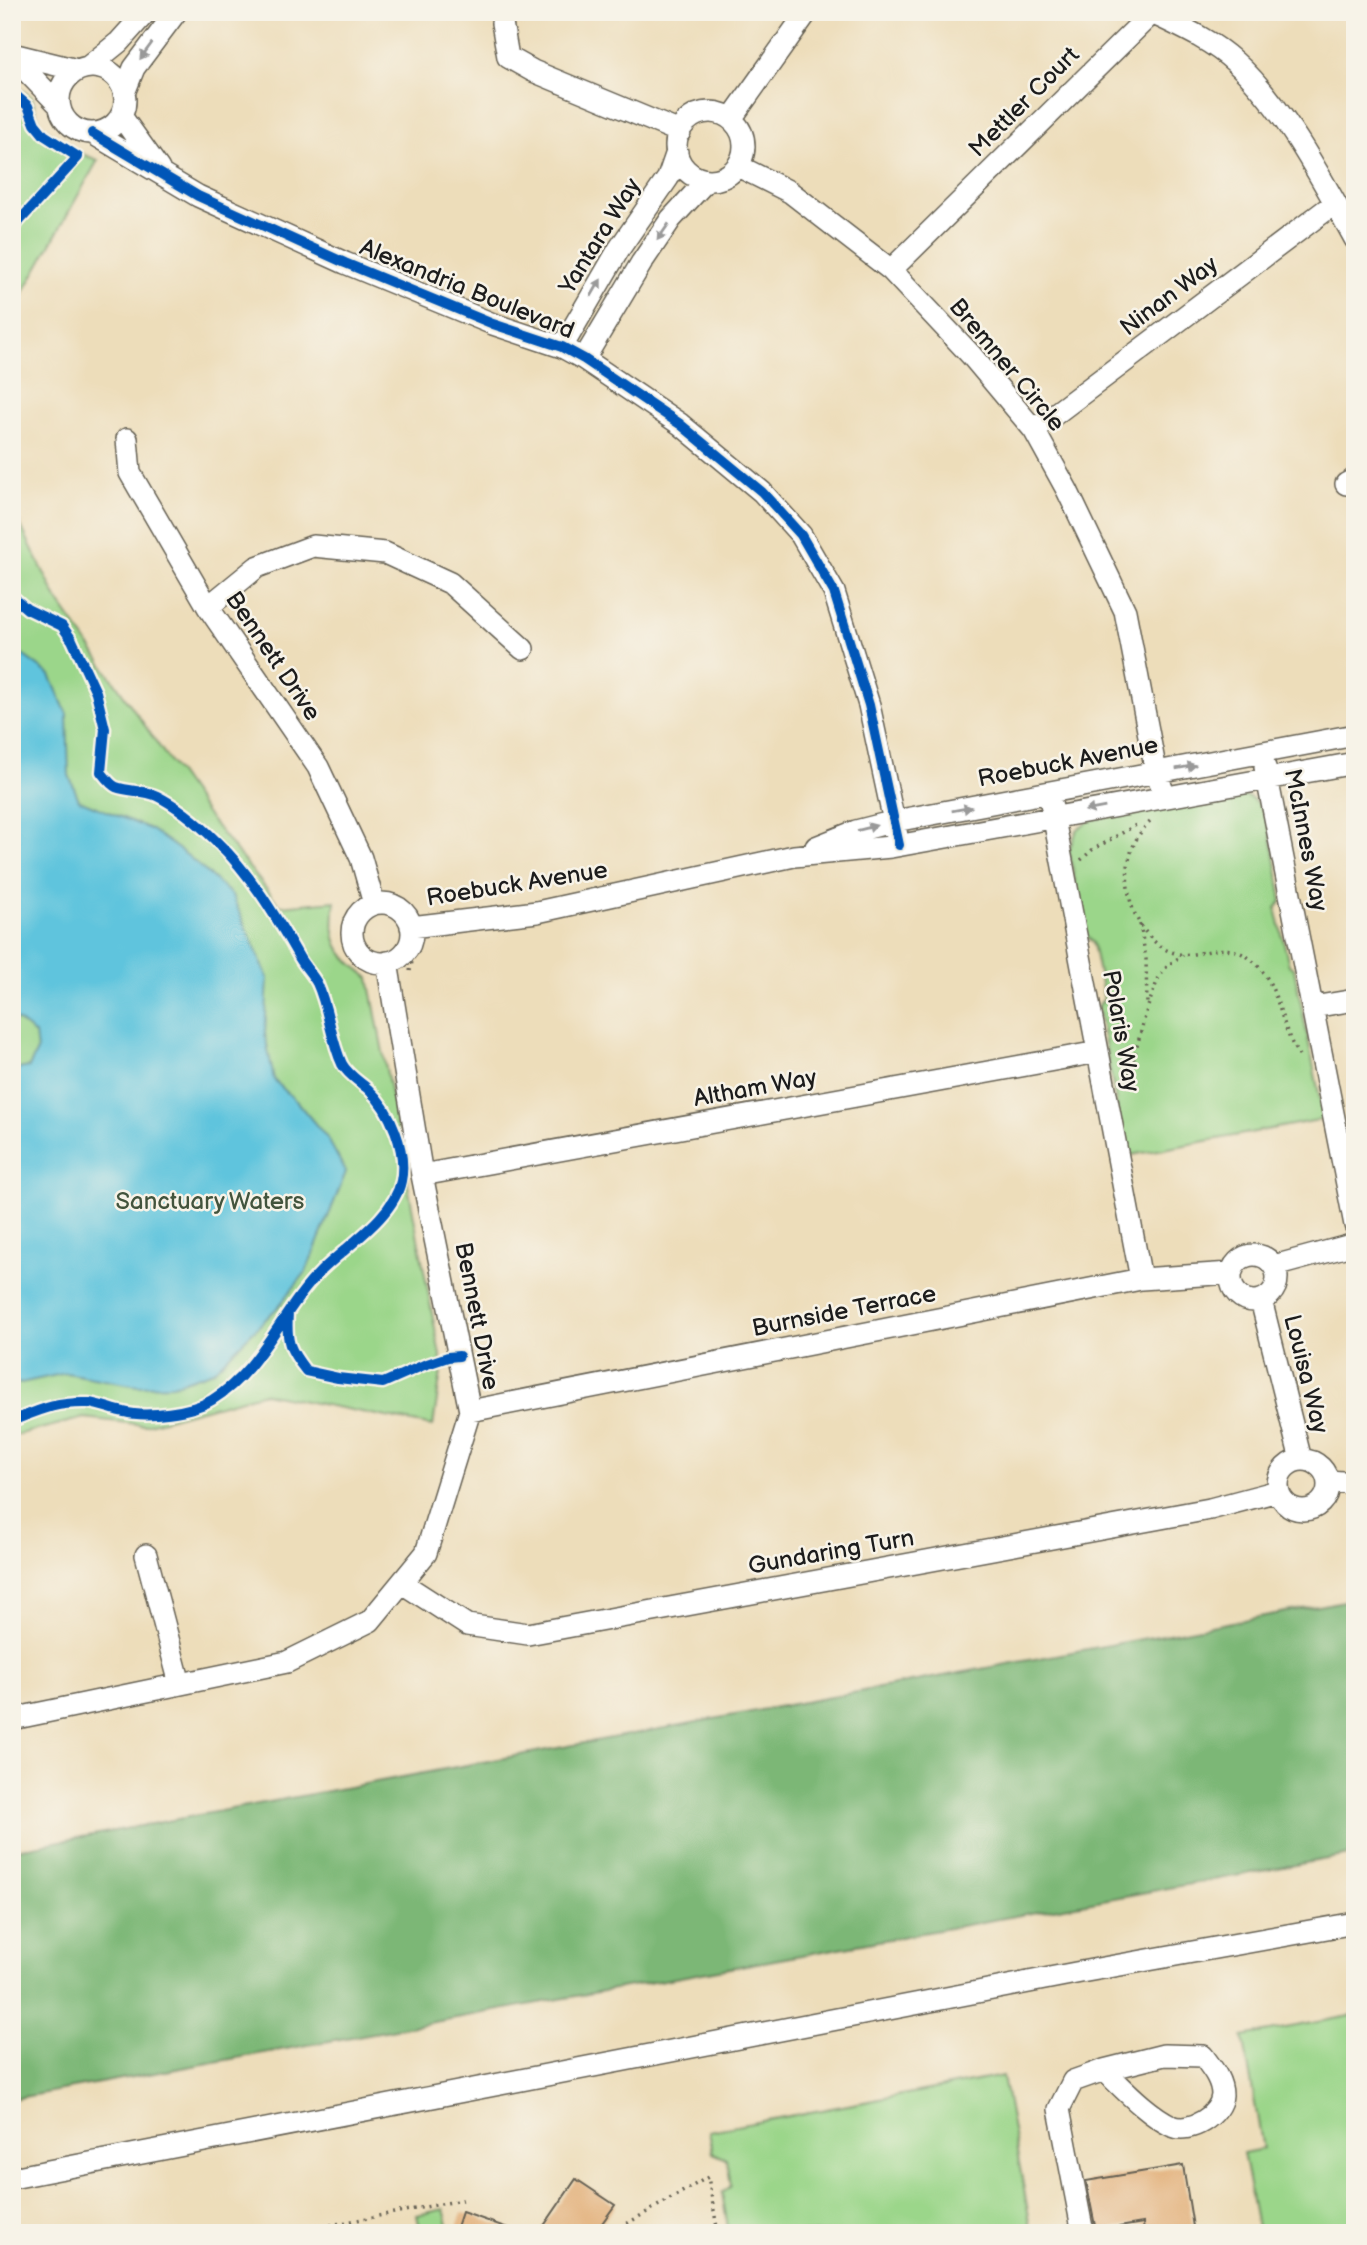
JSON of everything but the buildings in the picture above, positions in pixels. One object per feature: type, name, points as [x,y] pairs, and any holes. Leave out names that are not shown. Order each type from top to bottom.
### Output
[{"type":"street","points":[[59,105],[64,83],[119,42],[146,12]]},
{"type":"street","points":[[92,133],[104,131],[121,116],[124,93],[134,68],[176,12]]},
{"type":"street","points":[[506,12],[502,23],[508,57],[678,142]]},
{"type":"street","points":[[732,119],[807,12]]},
{"type":"street","name":"Mettler Court","points":[[891,270],[1151,13],[1196,33],[1234,61],[1269,96],[1355,239]]},
{"type":"street","name":"Alexandria Boulevard","points":[[12,55],[83,69],[100,68],[113,74],[124,93]]},
{"type":"street","name":"Alexandria Boulevard","points":[[12,55],[59,105],[70,125],[92,133],[198,196],[345,263],[494,324],[562,347],[680,424],[762,492],[801,535],[834,592],[869,705],[899,845]]},
{"type":"street","points":[[703,112],[715,112],[732,119],[739,128],[744,139],[743,155],[738,166],[729,174],[707,180],[688,172],[681,163],[678,142],[683,124],[703,112]]},
{"type":"street","name":"Alexandria Boulevard","points":[[121,116],[164,177]]},
{"type":"street","name":"Yantara Way","points":[[562,347],[619,249],[668,178],[678,142]]},
{"type":"street","name":"Bremner Circle","points":[[738,166],[790,192],[891,270],[971,355],[1034,430],[1067,490],[1125,611],[1156,772],[1165,797]]},
{"type":"street","name":"Yantara Way","points":[[584,359],[671,219],[707,180]]},
{"type":"street","name":"Ninan Way","points":[[1034,430],[1335,203]]},
{"type":"street","name":"Bennett Drive","points":[[127,439],[131,473],[208,607],[318,768],[361,858],[374,904]]},
{"type":"street","points":[[208,607],[257,567],[313,546],[385,552],[450,583],[523,649]]},
{"type":"street","name":"Roebuck Avenue","points":[[794,856],[856,831],[895,821],[1355,735]]},
{"type":"street","name":"McInnes Way","points":[[1262,753],[1355,1226]]},
{"type":"street","name":"Roebuck Avenue","points":[[411,927],[537,912],[794,856],[899,845],[1355,764]]},
{"type":"street","name":"Polaris Way","points":[[1049,793],[1141,1279]]},
{"type":"street","points":[[374,904],[393,905],[402,911],[411,927],[408,947],[394,960],[370,961],[353,942],[354,922],[361,911],[374,904]]},
{"type":"street","name":"Bennett Drive","points":[[12,1719],[287,1662],[370,1621],[426,1553],[470,1411],[422,1175],[387,962]]},
{"type":"street","points":[[1313,1007],[1355,1000]]},
{"type":"street","name":"Altham Way","points":[[422,1175],[1098,1052]]},
{"type":"street","name":"Burnside Terrace","points":[[470,1411],[1141,1279],[1231,1273],[1239,1260],[1254,1255],[1261,1256],[1274,1266],[1355,1244]]},
{"type":"street","points":[[1231,1273],[1230,1282],[1238,1296],[1245,1300],[1261,1300],[1273,1290],[1277,1275],[1274,1266]]},
{"type":"street","name":"Louisa Way","points":[[1261,1300],[1301,1460]]},
{"type":"street","points":[[1301,1460],[1318,1464],[1329,1481],[1325,1499],[1309,1511],[1291,1508],[1284,1503],[1278,1491],[1281,1473],[1286,1466],[1301,1460]]},
{"type":"street","points":[[1329,1481],[1355,1483]]},
{"type":"street","name":"Gundaring Turn","points":[[402,1583],[467,1625],[528,1634],[1210,1509],[1278,1491]]},
{"type":"street","points":[[146,1555],[180,1684]]},
{"type":"street","points":[[12,2178],[1067,1975],[1355,1923]]},
{"type":"street","points":[[1083,2233],[1059,2109],[1073,2081],[1104,2070],[1164,2055],[1203,2056],[1216,2074],[1222,2095],[1215,2111],[1196,2125],[1175,2127],[1159,2118],[1104,2070]]},
{"type":"path","points":[[1147,1009],[1146,959],[1139,920],[1128,889],[1127,862],[1142,830],[1154,818]]},
{"type":"path","points":[[1139,920],[1148,936],[1165,949],[1183,955],[1202,954],[1220,948],[1238,951],[1252,960],[1267,975],[1286,1031],[1302,1059],[1323,1059]]},
{"type":"path","points":[[1108,1100],[1124,1092],[1130,1080],[1147,1009],[1158,979],[1168,965],[1183,955]]},
{"type":"path","points":[[621,2227],[708,2177],[718,2233]]},
{"type":"path","points":[[289,2233],[462,2200]]},
{"type":"green space","points":[[12,83],[32,97],[39,124],[74,151],[98,160],[12,313]]},
{"type":"green space","name":"Sanctuary Waters","points":[[12,508],[57,599],[207,815],[280,906],[335,901],[334,927],[338,945],[349,961],[369,978],[442,1366],[433,1426],[264,1393],[145,1425],[84,1418],[12,1436]]},
{"type":"green space","points":[[1231,792],[1257,803],[1267,821],[1282,901],[1276,908],[1289,965],[1294,969],[1324,1119],[1126,1156],[1098,1006],[1104,999],[1093,943],[1085,934],[1069,850],[1077,830],[1091,820]]},
{"type":"green space","points":[[1355,1599],[1355,1854],[12,2099],[12,1850]]},
{"type":"green space","points":[[1355,2015],[1355,2233],[1258,2233],[1243,2153],[1263,2149],[1243,2036]]},
{"type":"green space","points":[[1003,2076],[1032,2233],[729,2233],[722,2193],[731,2186],[727,2159],[713,2153],[709,2131]]},
{"type":"green space","points":[[444,2209],[450,2232],[421,2233],[417,2215]]},
{"type":"water","name":"Sanctuary Waters","points":[[12,647],[50,675],[67,714],[69,775],[79,800],[150,829],[188,856],[232,895],[268,978],[265,1034],[274,1080],[297,1102],[328,1139],[346,1172],[306,1272],[278,1307],[213,1371],[173,1385],[137,1386],[66,1373],[12,1385],[12,1068],[29,1067],[37,1051],[35,1034],[12,1016]]},
{"type":"cycle path","points":[[12,92],[28,106],[35,124],[44,135],[78,157],[12,229]]},
{"type":"cycle path","points":[[92,133],[198,196],[345,263],[493,324],[562,347],[680,424],[762,492],[801,535],[834,592],[869,705],[899,845]]},
{"type":"cycle path","points":[[12,596],[27,609],[62,626],[72,640],[96,692],[105,729],[101,772],[112,785],[157,796],[188,816],[229,854],[262,896],[317,983],[342,1064],[384,1108],[402,1157],[401,1181],[389,1207],[367,1231],[321,1271],[258,1356],[229,1387],[212,1400],[181,1411],[157,1414],[134,1414],[93,1404],[67,1404],[12,1421]]},
{"type":"cycle path","points":[[288,1313],[290,1345],[306,1371],[383,1383],[424,1365],[459,1356]]}]
